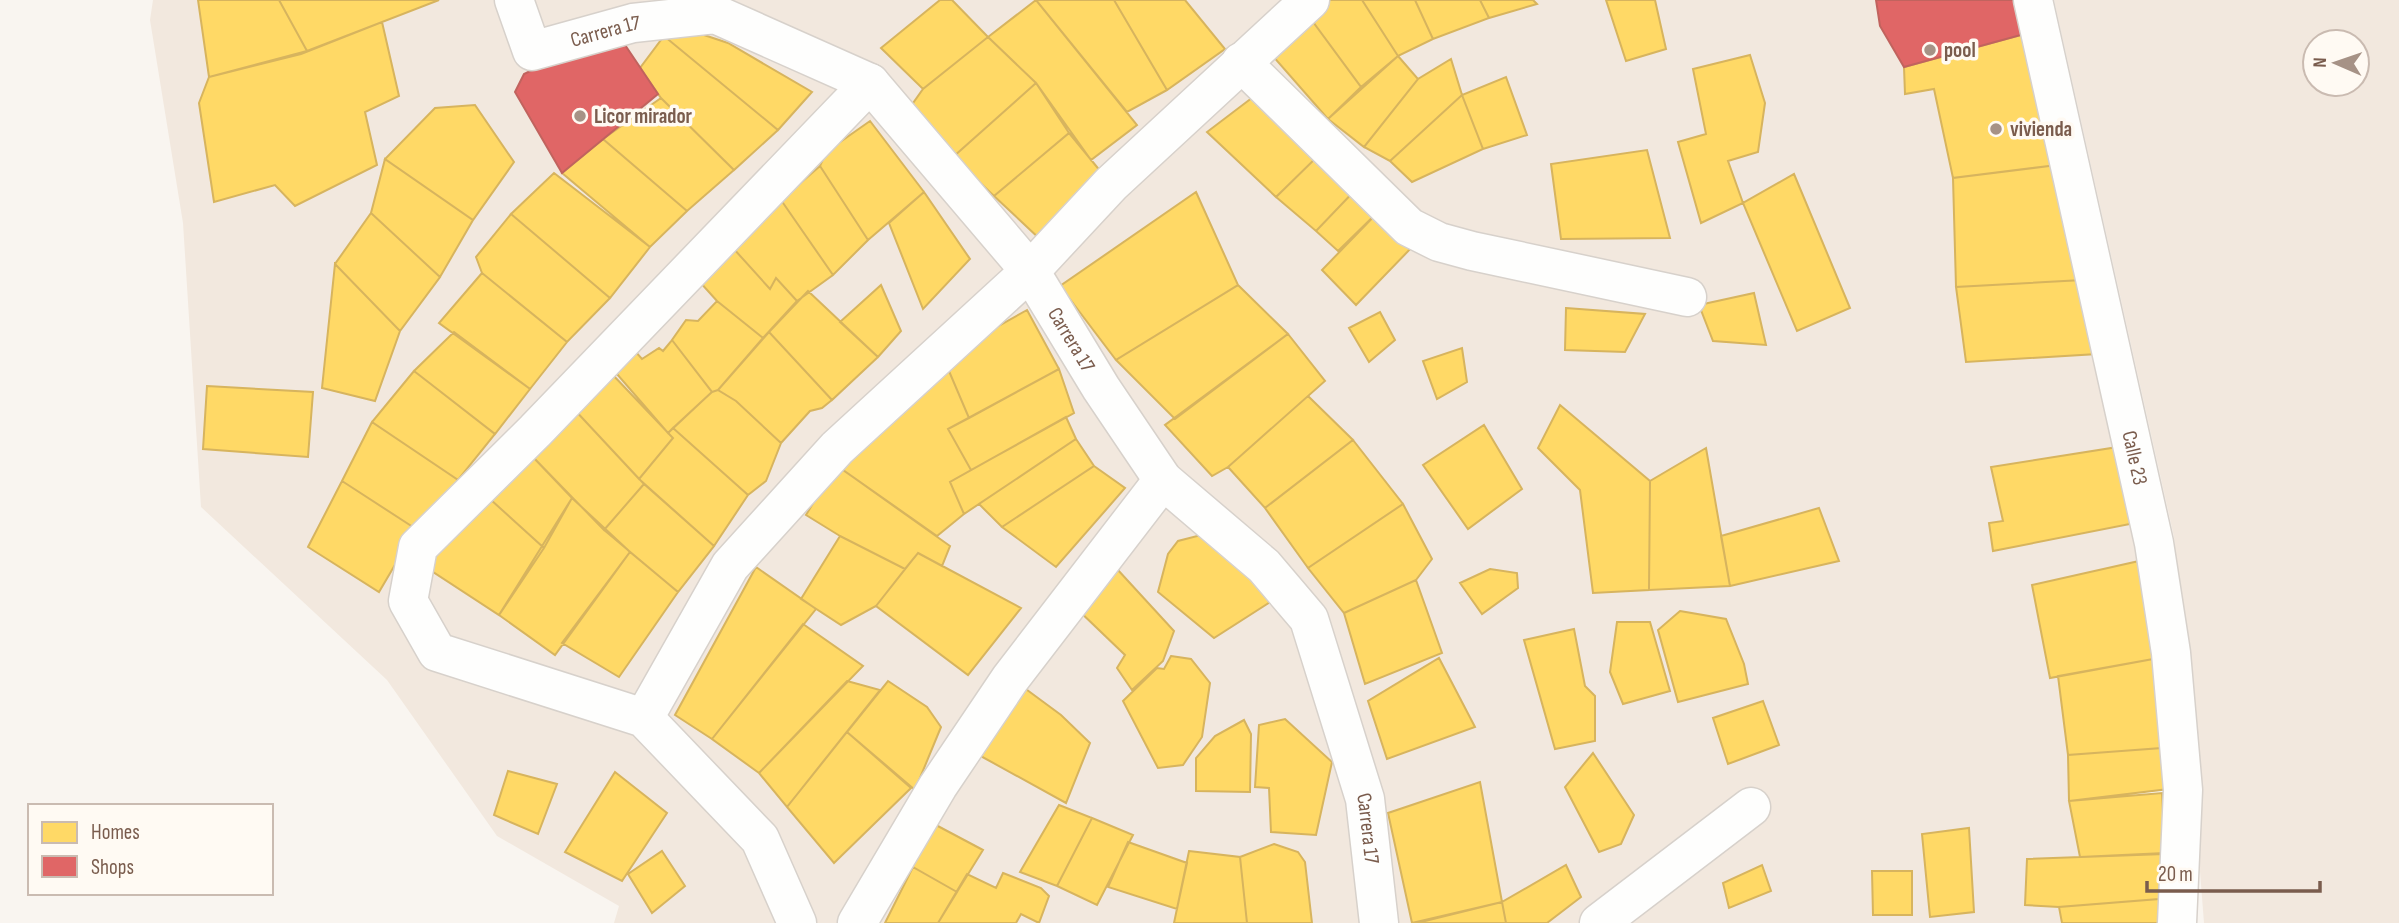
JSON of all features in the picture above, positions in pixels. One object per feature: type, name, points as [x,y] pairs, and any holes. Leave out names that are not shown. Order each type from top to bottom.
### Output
[{"type":"street","name":"Carrera 17","points":[[514,0],[533,51],[633,23],[715,14],[870,83],[1030,271],[1101,388],[1163,480],[1264,566],[1309,619],[1365,799],[1379,923]]},
{"type":"street","points":[[644,718],[730,566],[837,448],[1030,271],[1111,184],[1310,0]]},
{"type":"street","name":"Calle 23","points":[[2033,0],[2154,543],[2179,725],[2183,790],[2177,923]]},
{"type":"street","points":[[1241,62],[1409,227],[1421,235],[1472,251],[1687,297]]},
{"type":"street","points":[[797,923],[760,839],[644,718],[437,652],[408,601],[418,547],[536,431],[870,83]]},
{"type":"street","points":[[857,923],[938,786],[1010,679],[1163,480]]},
{"type":"street","points":[[1598,923],[1751,807]]},
{"type":"shaded area","points":[[153,0],[2021,0],[2139,545],[2149,923],[614,923],[619,906],[497,836],[387,680],[201,507],[183,223],[150,20]]},
{"type":"shaded area","points":[[2054,0],[2399,0],[2399,923],[2204,923],[2174,537]]},
{"type":"building: Homes","points":[[198,0],[279,0],[307,51],[209,77]]},
{"type":"building: Homes","points":[[279,0],[439,0],[307,51]]},
{"type":"building: Homes","points":[[940,0],[952,0],[988,37],[923,89],[881,48]]},
{"type":"building: Homes","points":[[1036,0],[1137,125],[1091,160],[1036,83],[988,37]]},
{"type":"building: Homes","points":[[1036,0],[1114,0],[1167,90],[1127,112]]},
{"type":"building: Homes","points":[[1114,0],[1185,0],[1225,49],[1167,90]]},
{"type":"building: Homes","points":[[1321,0],[1362,0],[1398,56],[1361,87],[1305,11]]},
{"type":"building: Homes","points":[[1362,0],[1415,0],[1433,39],[1398,56]]},
{"type":"building: Homes","points":[[1415,0],[1480,0],[1489,18],[1433,39]]},
{"type":"building: Homes","points":[[1480,0],[1533,0],[1537,4],[1489,18]]},
{"type":"building: Homes","points":[[1606,0],[1655,0],[1666,49],[1626,61]]},
{"type":"building: Homes","points":[[1305,11],[1361,87],[1328,119],[1265,47]]},
{"type":"building: Homes","points":[[382,22],[399,96],[365,112],[377,165],[295,206],[275,185],[214,202],[199,103],[209,77],[301,54]]},
{"type":"building: Homes","points":[[680,27],[728,43],[812,92],[778,130],[664,36]]},
{"type":"building: Homes","name":"vivienda","points":[[2028,33],[2057,165],[1953,178],[1934,89],[1905,94],[1904,67]]},
{"type":"building: Homes","points":[[664,36],[778,130],[734,170],[661,98],[640,68]]},
{"type":"building: Homes","points":[[988,37],[1036,83],[953,157],[911,106],[923,89]]},
{"type":"building: Homes","points":[[1750,55],[1765,103],[1758,152],[1728,161],[1743,203],[1701,223],[1678,142],[1706,134],[1693,69]]},
{"type":"building: Homes","points":[[1398,56],[1418,79],[1364,147],[1328,119]]},
{"type":"building: Homes","points":[[1451,59],[1462,95],[1390,161],[1364,147],[1418,79]]},
{"type":"building: Homes","points":[[1506,77],[1527,135],[1483,149],[1462,95]]},
{"type":"building: Homes","points":[[1036,83],[1069,133],[994,196],[953,157]]},
{"type":"building: Homes","points":[[1261,91],[1322,152],[1276,197],[1207,132]]},
{"type":"building: Homes","points":[[1462,95],[1483,149],[1412,182],[1390,161]]},
{"type":"building: Homes","points":[[661,98],[734,170],[687,211],[603,139]]},
{"type":"building: Homes","points":[[475,105],[514,162],[473,220],[385,159],[435,108]]},
{"type":"building: Homes","points":[[870,121],[924,192],[868,240],[820,166],[826,152]]},
{"type":"building: Homes","points":[[1069,133],[1106,178],[1041,240],[994,196]]},
{"type":"building: Homes","points":[[603,139],[687,211],[650,247],[562,173]]},
{"type":"building: Homes","points":[[1647,150],[1670,238],[1561,239],[1551,164]]},
{"type":"building: Homes","points":[[1322,152],[1361,184],[1316,231],[1276,197]]},
{"type":"building: Homes","points":[[385,159],[473,220],[440,277],[371,213]]},
{"type":"building: Homes","name":"vivienda","points":[[2057,165],[2082,280],[1956,287],[1953,178]]},
{"type":"building: Homes","points":[[820,166],[868,240],[833,275],[781,200]]},
{"type":"building: Homes","points":[[554,173],[650,247],[610,298],[511,214]]},
{"type":"building: Homes","points":[[1794,174],[1850,308],[1797,331],[1743,203]]},
{"type":"building: Homes","points":[[1361,184],[1384,206],[1338,251],[1316,231]]},
{"type":"building: Homes","points":[[924,192],[970,259],[923,309],[889,223]]},
{"type":"building: Homes","points":[[1196,192],[1238,285],[1116,360],[1060,286]]},
{"type":"building: Homes","points":[[781,200],[833,275],[797,301],[776,278],[770,289],[733,248]]},
{"type":"building: Homes","points":[[1384,206],[1415,244],[1356,305],[1322,270]]},
{"type":"building: Homes","points":[[371,213],[440,277],[400,331],[335,264]]},
{"type":"building: Homes","points":[[511,214],[610,298],[567,342],[482,273],[476,257]]},
{"type":"building: Homes","points":[[733,248],[770,289],[776,278],[797,301],[763,338],[717,301],[699,281]]},
{"type":"building: Homes","points":[[335,264],[400,331],[375,401],[322,388]]},
{"type":"building: Homes","points":[[482,273],[567,342],[530,389],[439,323]]},
{"type":"building: Homes","points":[[2082,280],[2097,354],[1966,362],[1956,287]]},
{"type":"building: Homes","points":[[881,285],[901,331],[878,357],[840,322]]},
{"type":"building: Homes","points":[[1238,285],[1288,334],[1175,419],[1116,360]]},
{"type":"building: Homes","points":[[808,291],[878,357],[832,400],[769,332]]},
{"type":"building: Homes","points":[[1754,293],[1766,345],[1713,341],[1699,305]]},
{"type":"building: Homes","points":[[717,301],[763,338],[718,390],[712,392],[672,340],[686,320],[698,321]]},
{"type":"building: Homes","points":[[1566,308],[1645,314],[1625,352],[1565,350]]},
{"type":"building: Homes","points":[[1027,310],[1059,369],[969,418],[943,357]]},
{"type":"building: Homes","points":[[1380,312],[1395,340],[1369,362],[1349,328]]},
{"type":"building: Homes","points":[[454,332],[530,389],[495,434],[414,371]]},
{"type":"building: Homes","points":[[769,332],[832,400],[822,408],[810,411],[781,443],[736,401],[718,390]]},
{"type":"building: Homes","points":[[1288,334],[1325,381],[1228,467],[1212,476],[1165,425]]},
{"type":"building: Homes","points":[[672,340],[712,392],[668,433],[610,366],[627,342],[642,359],[659,348],[663,351]]},
{"type":"building: Homes","points":[[1462,348],[1467,382],[1437,399],[1423,361]]},
{"type":"building: Homes","points":[[943,357],[969,418],[948,429],[971,470],[950,482],[964,514],[937,536],[836,465]]},
{"type":"building: Homes","points":[[1059,369],[1074,413],[971,470],[948,429]]},
{"type":"building: Homes","points":[[414,371],[495,434],[458,480],[372,422]]},
{"type":"building: Homes","points":[[611,373],[673,438],[639,479],[572,407]]},
{"type":"building: Homes","points":[[207,386],[313,392],[308,457],[203,449]]},
{"type":"building: Homes","points":[[718,390],[736,401],[781,443],[766,481],[748,495],[673,428],[712,392]]},
{"type":"building: Homes","points":[[1308,396],[1353,440],[1265,508],[1228,467]]},
{"type":"building: Homes","points":[[1560,405],[1650,481],[1649,590],[1593,593],[1580,490],[1538,448]]},
{"type":"building: Homes","points":[[572,407],[644,484],[604,530],[531,455]]},
{"type":"building: Homes","points":[[1066,417],[1076,439],[964,514],[950,482]]},
{"type":"building: Homes","points":[[372,422],[458,480],[416,529],[342,481]]},
{"type":"building: Homes","points":[[1484,425],[1522,489],[1468,529],[1423,465]]},
{"type":"building: Homes","points":[[673,428],[748,495],[714,546],[639,479],[673,438],[668,433]]},
{"type":"building: Homes","points":[[1076,439],[1094,466],[1002,527],[979,504]]},
{"type":"building: Homes","points":[[1353,440],[1403,504],[1308,568],[1265,508]]},
{"type":"building: Homes","points":[[2118,447],[2135,523],[1993,551],[1989,523],[2003,521],[1991,467]]},
{"type":"building: Homes","points":[[1706,448],[1730,586],[1649,590],[1650,481]]},
{"type":"building: Homes","points":[[531,455],[572,498],[544,548],[490,499]]},
{"type":"building: Homes","points":[[836,465],[950,546],[942,566],[918,553],[905,569],[840,536],[806,515]]},
{"type":"building: Homes","points":[[1094,466],[1125,488],[1056,567],[1002,527]]},
{"type":"building: Homes","points":[[342,481],[416,529],[379,592],[308,547]]},
{"type":"building: Homes","points":[[644,484],[714,546],[678,592],[604,530]]},
{"type":"building: Homes","points":[[572,498],[630,552],[555,655],[499,615]]},
{"type":"building: Homes","points":[[490,499],[544,548],[499,615],[424,566]]},
{"type":"building: Homes","points":[[1403,504],[1432,559],[1416,580],[1344,613],[1308,568]]},
{"type":"building: Homes","points":[[1819,508],[1839,561],[1730,586],[1721,536]]},
{"type":"building: Homes","points":[[1201,535],[1278,597],[1214,638],[1158,592],[1168,554],[1178,541]]},
{"type":"building: Homes","points":[[840,536],[905,569],[876,606],[841,625],[801,599]]},
{"type":"building: Homes","points":[[630,552],[678,592],[619,677],[562,643]]},
{"type":"building: Homes","points":[[918,553],[1021,608],[968,675],[876,606]]},
{"type":"building: Homes","points":[[1106,557],[1174,631],[1163,661],[1132,690],[1117,668],[1125,655],[1074,606]]},
{"type":"building: Homes","points":[[2139,561],[2159,658],[2050,678],[2032,585]]},
{"type":"building: Homes","points":[[756,567],[816,609],[712,739],[675,715]]},
{"type":"building: Homes","points":[[1490,569],[1517,573],[1518,588],[1482,614],[1460,583]]},
{"type":"building: Homes","points":[[1416,580],[1442,653],[1365,684],[1344,613]]},
{"type":"building: Homes","points":[[1680,611],[1726,619],[1744,664],[1748,684],[1678,702],[1658,630]]},
{"type":"building: Homes","points":[[1617,622],[1650,622],[1670,691],[1623,704],[1610,672]]},
{"type":"building: Homes","points":[[803,624],[863,666],[759,773],[712,739]]},
{"type":"building: Homes","points":[[1574,629],[1585,686],[1595,696],[1595,741],[1555,749],[1524,640]]},
{"type":"building: Homes","points":[[1171,656],[1191,659],[1210,683],[1202,737],[1183,765],[1158,768],[1123,701],[1157,668],[1164,669]]},
{"type":"building: Homes","points":[[1439,658],[1475,727],[1387,759],[1368,701]]},
{"type":"building: Homes","points":[[2159,658],[2175,747],[2068,755],[2058,676]]},
{"type":"building: Homes","points":[[847,681],[880,690],[787,807],[759,773]]},
{"type":"building: Homes","points":[[888,681],[927,707],[941,727],[915,790],[847,732]]},
{"type":"building: Homes","points":[[1019,684],[1061,715],[1090,743],[1066,803],[977,754]]},
{"type":"building: Homes","points":[[1763,701],[1779,745],[1728,764],[1713,718]]},
{"type":"building: Homes","points":[[1285,719],[1332,762],[1316,835],[1271,832],[1269,788],[1255,787],[1259,725]]},
{"type":"building: Homes","points":[[1244,720],[1251,734],[1250,792],[1196,791],[1196,758],[1215,736]]},
{"type":"building: Homes","points":[[847,732],[911,788],[834,863],[787,807]]},
{"type":"building: Homes","points":[[2175,747],[2177,788],[2069,801],[2068,755]]},
{"type":"building: Homes","points":[[1593,753],[1634,815],[1621,844],[1599,852],[1565,787]]},
{"type":"building: Homes","points":[[508,771],[557,784],[538,834],[494,815]]},
{"type":"building: Homes","points":[[615,772],[667,813],[622,881],[565,852]]},
{"type":"building: Homes","points":[[1480,782],[1502,902],[1412,923],[1388,813]]},
{"type":"building: Homes","points":[[2162,793],[2165,853],[2080,857],[2069,801]]},
{"type":"building: Homes","points":[[1059,805],[1092,818],[1057,886],[1020,872]]},
{"type":"building: Homes","points":[[1092,818],[1133,835],[1097,905],[1057,886]]},
{"type":"building: Homes","points":[[934,824],[983,850],[957,892],[913,867],[909,861]]},
{"type":"building: Homes","points":[[1969,828],[1974,912],[1930,917],[1922,834]]},
{"type":"building: Homes","points":[[1128,842],[1187,863],[1177,909],[1108,887]]},
{"type":"building: Homes","points":[[1274,844],[1298,852],[1305,862],[1312,923],[1247,923],[1240,857]]},
{"type":"building: Homes","points":[[662,851],[685,886],[652,913],[628,874]]},
{"type":"building: Homes","points":[[1189,851],[1240,857],[1247,923],[1174,923]]},
{"type":"building: Homes","points":[[2165,854],[2159,899],[2059,907],[2025,905],[2027,859]]},
{"type":"building: Homes","points":[[1566,865],[1581,897],[1547,923],[1506,923],[1502,902]]},
{"type":"building: Homes","points":[[1762,865],[1771,891],[1729,908],[1723,883]]},
{"type":"building: Homes","points":[[913,867],[957,892],[938,923],[885,923]]},
{"type":"building: Homes","points":[[1872,871],[1912,871],[1912,915],[1873,915]]},
{"type":"building: Homes","points":[[1003,873],[1041,888],[1049,896],[1039,923],[1021,914],[1016,923],[938,923],[967,874],[996,888]]},
{"type":"building: Homes","points":[[2162,899],[2162,923],[2062,923],[2059,907]]},
{"type":"building: Homes","points":[[1502,902],[1506,923],[1417,923]]},
{"type":"building: Shops","name":"pool","points":[[1876,0],[2021,0],[2028,33],[1904,67],[1880,26]]},
{"type":"building: Shops","name":"Licor mirador","points":[[615,30],[658,94],[562,173],[515,92],[524,74]]},
{"type":"place","name":"pool","points":[[1930,50]]},
{"type":"place","name":"Licor mirador","points":[[580,116]]},
{"type":"place","name":"vivienda","points":[[1996,129]]}]
